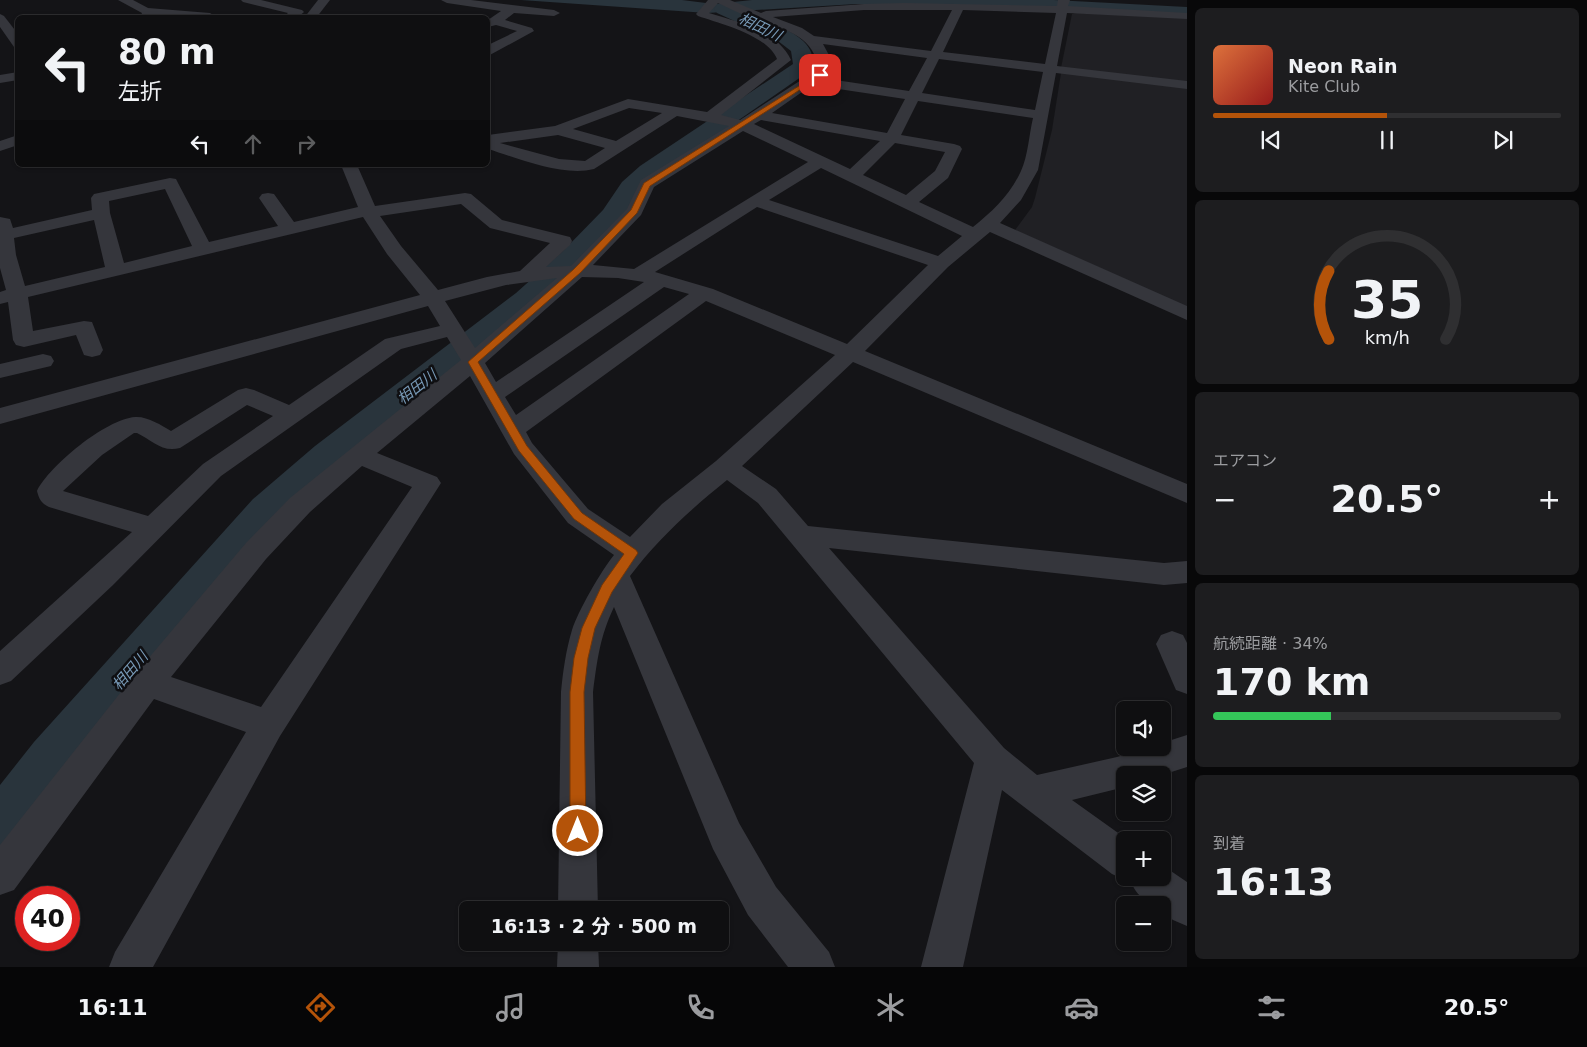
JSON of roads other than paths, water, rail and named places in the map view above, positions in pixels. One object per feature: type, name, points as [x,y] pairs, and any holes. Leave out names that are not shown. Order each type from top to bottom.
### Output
[{"type":"street","points":[[124,0],[146,14],[172,12],[195,15]]},
{"type":"street","points":[[247,0],[290,15]]},
{"type":"street","points":[[294,15],[310,3],[308,0]]},
{"type":"street","points":[[312,15],[324,0]]},
{"type":"street","points":[[447,0],[554,13]]},
{"type":"street","points":[[0,876],[147,683],[256,551],[300,505],[422,402],[464,348],[574,271],[635,211],[647,184],[759,115],[825,70],[826,63],[812,41],[789,26],[716,1],[702,6]]},
{"type":"street","points":[[702,6],[766,39],[783,55],[784,60],[710,116]]},
{"type":"street","points":[[751,13],[864,8],[1063,6],[1187,16]]},
{"type":"street","points":[[578,901],[577,692],[581,658],[588,628],[624,564],[672,511],[725,467],[850,353],[941,263],[1004,211],[1030,170],[1063,6]]},
{"type":"street","points":[[851,177],[892,138],[959,7]]},
{"type":"street","points":[[492,23],[511,9]]},
{"type":"street","points":[[0,18],[12,45]]},
{"type":"street","points":[[490,50],[528,31],[492,23]]},
{"type":"street","points":[[812,41],[934,57],[1187,85]]},
{"type":"street","points":[[0,84],[10,77]]},
{"type":"street","points":[[811,81],[1041,115]]},
{"type":"street","points":[[490,140],[558,130],[628,103],[710,116],[743,125],[907,203],[981,229],[1187,314]]},
{"type":"street","points":[[490,145],[558,164],[588,166],[676,111]]},
{"type":"street","points":[[759,115],[954,149],[942,174],[907,203]]},
{"type":"street","points":[[558,130],[619,147]]},
{"type":"street","points":[[0,146],[15,141]]},
{"type":"street","points":[[637,274],[819,162]]},
{"type":"street","points":[[350,167],[369,211],[394,250],[432,296],[523,448],[578,516],[624,564],[726,836],[762,901],[814,967]]},
{"type":"street","points":[[116,270],[101,213],[100,198],[170,183],[203,250]]},
{"type":"street","points":[[268,198],[289,229]]},
{"type":"street","points":[[8,295],[369,211],[465,198],[496,224],[564,241],[532,274]]},
{"type":"street","points":[[755,201],[941,263]]},
{"type":"street","points":[[92,350],[84,327],[24,340],[8,295],[3,255],[3,228],[101,213]]},
{"type":"street","points":[[0,416],[432,296],[532,274],[574,271],[637,274],[704,293],[1187,494]]},
{"type":"street","points":[[492,395],[661,280]]},
{"type":"street","points":[[512,430],[704,293]]},
{"type":"street","points":[[0,671],[104,577],[212,470],[291,415],[393,344],[464,348]]},
{"type":"street","points":[[0,371],[43,361]]},
{"type":"street","points":[[154,528],[58,500],[52,497],[50,491],[52,485],[104,440],[130,426],[145,427],[171,442],[246,394],[291,415]]},
{"type":"street","points":[[130,967],[268,725],[428,483],[358,455]]},
{"type":"street","points":[[725,467],[747,480],[767,496],[992,759],[1032,793],[1116,854]]},
{"type":"street","points":[[800,535],[1164,574],[1187,572]]},
{"type":"street","points":[[1172,644],[1187,680]]},
{"type":"street","points":[[147,683],[268,725]]},
{"type":"street","points":[[1032,793],[1117,773],[1187,751]]},
{"type":"street","points":[[942,967],[992,759]]},
{"type":"street","points":[[1159,886],[1187,906]]},
{"type":"street","points":[[578,951],[578,967]]},
{"type":"waterway","name":"相田川","points":[[0,831],[53,760],[268,510],[329,455],[527,300],[574,257],[614,215],[631,188],[649,171],[804,66],[801,52],[794,43],[775,32],[723,9]]}]
